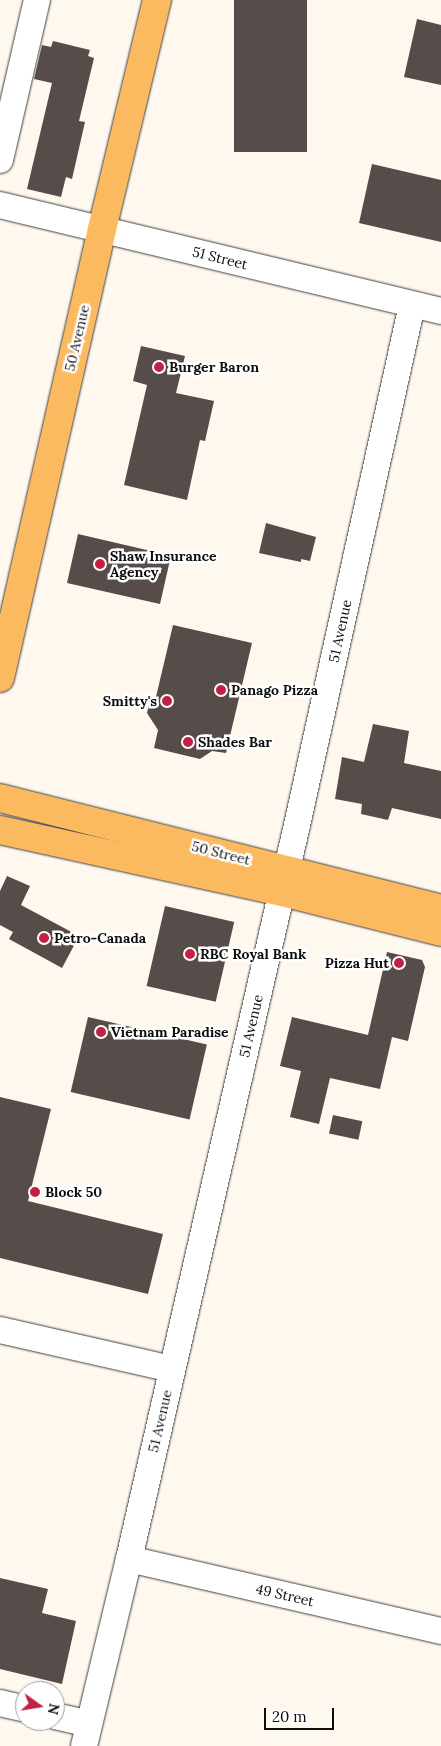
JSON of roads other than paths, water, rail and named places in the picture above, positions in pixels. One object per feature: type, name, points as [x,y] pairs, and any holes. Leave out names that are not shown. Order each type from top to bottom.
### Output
[{"type":"main road","name":"50 Avenue","points":[[0,678],[102,229],[157,0]]},
{"type":"main road","name":"50 Street","points":[[0,798],[284,881],[441,932]]},
{"type":"main road","name":"50 Street","points":[[0,830],[441,909]]},
{"type":"street","points":[[0,160],[37,0]]},
{"type":"street","name":"51 Street","points":[[0,205],[441,311]]},
{"type":"street","name":"51 Avenue","points":[[86,1735],[129,1559],[284,881],[412,305]]},
{"type":"street","points":[[0,1330],[172,1369]]},
{"type":"street","name":"49 Street","points":[[129,1559],[441,1631]]},
{"type":"street","points":[[0,1703],[15,1707]]},
{"type":"street","points":[[65,1722],[86,1735]]},
{"type":"place","name":"Burger Baron","points":[[159,367]]},
{"type":"place","name":"Shaw Insurance Agency","points":[[100,564]]},
{"type":"place","name":"Panago Pizza","points":[[221,690]]},
{"type":"place","name":"Smitty's","points":[[167,701]]},
{"type":"place","name":"Shades Bar","points":[[188,742]]},
{"type":"place","name":"Petro-Canada","points":[[44,938]]},
{"type":"place","name":"RBC Royal Bank","points":[[190,954]]},
{"type":"place","name":"Pizza Hut","points":[[399,963]]},
{"type":"place","name":"Vietnam Paradise","points":[[101,1032]]},
{"type":"place","name":"Block 50","points":[[35,1192]]}]
